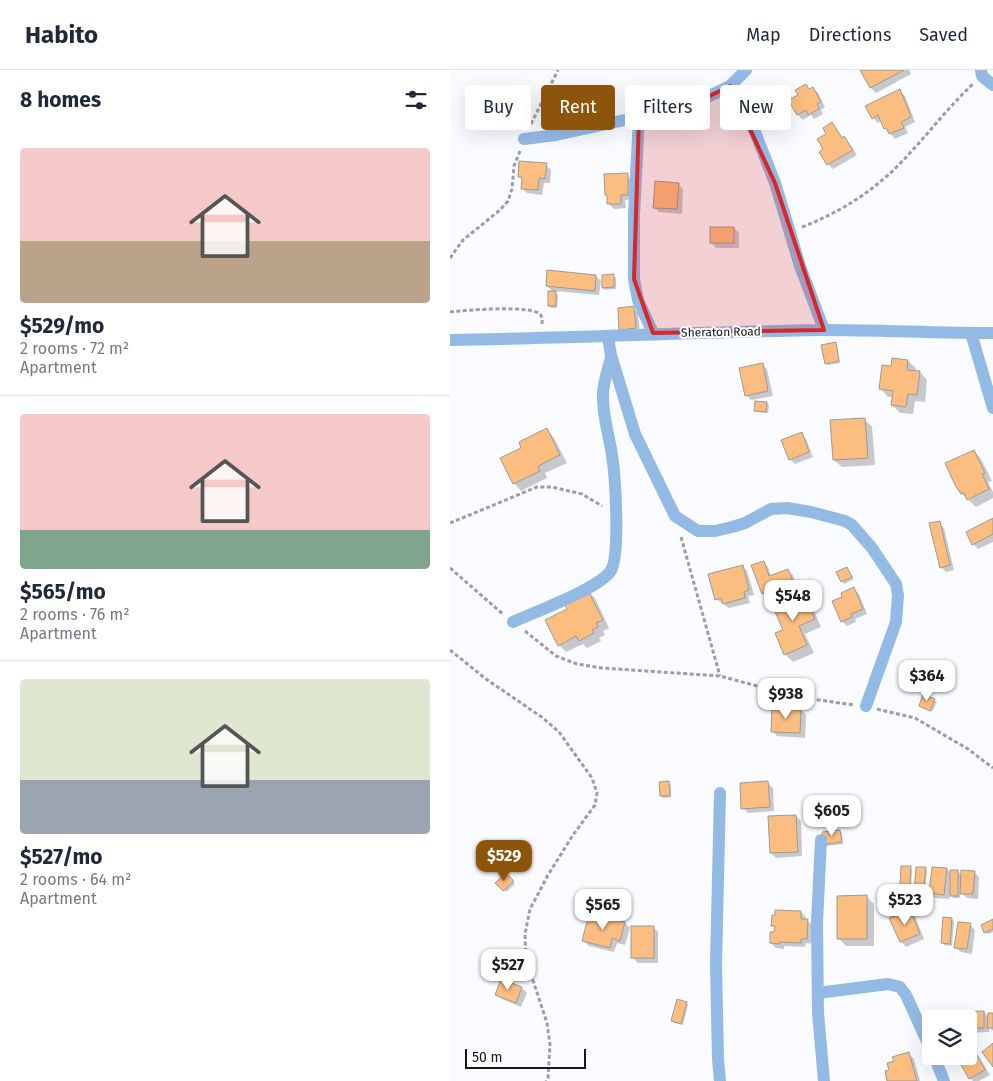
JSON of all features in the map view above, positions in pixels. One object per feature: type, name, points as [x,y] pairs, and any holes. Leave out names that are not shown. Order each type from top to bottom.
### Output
[{"type":"street","points":[[731,85],[746,70]]},
{"type":"street","points":[[982,73],[993,85]]},
{"type":"street","points":[[524,139],[556,135],[625,120]]},
{"type":"street","points":[[638,130],[634,215],[634,279],[638,300],[653,334]]},
{"type":"street","points":[[754,130],[775,183],[809,293],[824,330]]},
{"type":"street","name":"Sheraton Road","points":[[450,340],[824,330],[993,333]]},
{"type":"street","points":[[971,333],[993,408]]},
{"type":"street","points":[[608,336],[611,355],[635,434],[675,516],[698,530],[715,531],[745,523],[771,509],[787,508],[837,518],[852,525],[889,572],[896,584],[898,595],[896,622],[866,706]]},
{"type":"street","points":[[513,622],[575,595],[601,580],[611,571],[615,558],[616,515],[612,455],[604,418],[602,395],[611,355]]},
{"type":"street","points":[[720,793],[716,964],[720,1081]]},
{"type":"street","points":[[821,840],[817,922],[818,1013],[824,1081]]},
{"type":"street","points":[[818,993],[839,992],[884,984],[896,985],[906,995],[922,1030]]},
{"type":"street","points":[[938,1065],[944,1081]]},
{"type":"path","points":[[450,258],[463,240],[500,210],[508,201],[512,189],[514,166],[524,139],[558,70]]},
{"type":"path","points":[[790,232],[829,217],[855,201],[887,176],[982,73]]},
{"type":"path","points":[[450,312],[512,309],[533,311],[539,313],[542,318],[542,339]]},
{"type":"path","points":[[450,523],[537,487],[552,487],[582,494],[616,515]]},
{"type":"path","points":[[675,516],[720,676]]},
{"type":"path","points":[[450,568],[556,656],[577,664],[602,668],[720,676],[798,698],[866,706],[915,718],[968,749],[993,768]]},
{"type":"path","points":[[450,650],[486,679],[560,732],[592,778],[598,793],[595,806],[573,835],[548,875],[530,909],[525,934],[526,960],[547,1023],[550,1045],[548,1078],[546,1081]]},
{"type":"highlighted area","points":[[730,86],[775,183],[824,330],[653,333],[634,279],[639,117],[689,106]]},
{"type":"building","points":[[860,70],[904,70],[870,88]]},
{"type":"building","points":[[806,84],[809,89],[813,87],[821,102],[817,104],[819,109],[808,115],[806,110],[797,115],[791,105],[791,98],[798,95],[795,90]]},
{"type":"building","points":[[900,89],[911,117],[901,122],[904,128],[889,134],[886,128],[884,129],[878,115],[872,119],[865,106]]},
{"type":"building","points":[[832,122],[842,138],[844,136],[853,150],[827,165],[819,152],[823,149],[817,139],[826,134],[823,128]]},
{"type":"building","points":[[519,161],[547,163],[545,179],[539,178],[538,190],[521,189],[522,177],[518,177]]},
{"type":"building","points":[[628,173],[628,195],[621,195],[621,204],[607,204],[604,174]]},
{"type":"building","points":[[655,181],[679,183],[677,209],[653,208]]},
{"type":"building","points":[[710,227],[734,227],[734,243],[710,243]]},
{"type":"building","points":[[547,270],[596,275],[595,291],[546,286]]},
{"type":"building","points":[[614,274],[614,287],[602,288],[602,275]]},
{"type":"building","points":[[548,291],[556,291],[556,306],[548,306]]},
{"type":"building","points":[[634,306],[636,328],[619,330],[618,308]]},
{"type":"building","points":[[836,342],[839,361],[825,364],[821,345]]},
{"type":"building","points":[[892,358],[908,360],[907,370],[920,371],[917,395],[908,394],[906,407],[891,405],[893,391],[879,389],[882,365],[891,366]]},
{"type":"building","points":[[763,363],[768,391],[745,396],[739,368]]},
{"type":"building","points":[[755,401],[767,402],[766,412],[754,411]]},
{"type":"building","points":[[865,418],[868,458],[833,460],[830,420]]},
{"type":"building","points":[[547,428],[560,455],[538,466],[540,471],[513,484],[500,458],[521,448],[519,442]]},
{"type":"building","points":[[802,432],[809,452],[789,460],[781,440]]},
{"type":"building","points":[[974,450],[985,473],[982,474],[989,489],[967,500],[964,493],[961,494],[955,485],[945,463]]},
{"type":"building","points":[[993,518],[993,534],[972,545],[966,532]]},
{"type":"building","points":[[940,521],[950,565],[940,568],[929,523]]},
{"type":"building","points":[[764,561],[769,576],[788,569],[793,582],[762,594],[751,565]]},
{"type":"building","points":[[743,565],[749,590],[744,592],[745,598],[723,604],[721,598],[715,600],[708,574]]},
{"type":"building","points":[[847,567],[852,577],[841,582],[836,572]]},
{"type":"building","points":[[854,587],[863,609],[851,614],[852,617],[841,622],[832,601],[842,597],[841,593]]},
{"type":"building","points":[[587,589],[603,620],[596,623],[598,627],[592,630],[594,633],[579,641],[576,636],[558,646],[545,620],[567,609],[563,601]]},
{"type":"building","points":[[803,592],[815,619],[799,626],[807,645],[784,655],[775,633],[783,630],[772,605]]},
{"type":"building","points":[[923,694],[935,699],[930,711],[919,706]]},
{"type":"building","points":[[772,707],[801,709],[800,733],[771,732]]},
{"type":"building","points":[[669,781],[670,796],[660,796],[659,782]]},
{"type":"building","points":[[768,781],[770,807],[741,809],[740,783]]},
{"type":"building","points":[[796,815],[798,852],[770,853],[768,816]]},
{"type":"building","points":[[840,830],[842,842],[824,844],[822,832]]},
{"type":"building","points":[[901,866],[911,866],[910,885],[900,885]]},
{"type":"building","points":[[916,867],[926,867],[923,894],[914,893]]},
{"type":"building","points":[[932,867],[947,868],[944,895],[929,893]]},
{"type":"building","points":[[950,870],[958,870],[958,896],[950,896]]},
{"type":"building","points":[[961,870],[975,871],[973,894],[960,894]]},
{"type":"building","points":[[506,873],[514,881],[503,891],[495,883]]},
{"type":"building","points":[[867,895],[867,939],[837,939],[837,896]]},
{"type":"building","points":[[910,909],[920,934],[900,942],[889,918]]},
{"type":"building","points":[[775,910],[801,911],[801,919],[808,919],[807,939],[801,939],[801,943],[770,943],[770,932],[774,932],[775,926],[771,926],[772,915],[775,915]]},
{"type":"building","points":[[589,914],[625,922],[620,941],[612,938],[610,948],[582,941]]},
{"type":"building","points":[[943,917],[952,918],[950,944],[941,943]]},
{"type":"building","points":[[993,919],[993,929],[984,933],[981,925]]},
{"type":"building","points":[[958,922],[971,923],[967,949],[954,948]]},
{"type":"building","points":[[631,926],[654,926],[654,958],[631,958]]},
{"type":"building","points":[[501,979],[522,987],[516,1003],[495,995]]},
{"type":"building","points":[[677,999],[687,1002],[681,1024],[671,1021]]},
{"type":"building","points":[[977,1011],[984,1011],[984,1028],[977,1028]]},
{"type":"building","points":[[988,1013],[993,1013],[993,1028],[987,1028]]},
{"type":"building","points":[[993,1043],[993,1067],[982,1052]]},
{"type":"building","points":[[909,1052],[917,1081],[887,1081],[885,1071],[889,1070],[887,1063],[894,1061],[892,1057]]},
{"type":"building","points":[[977,1055],[985,1070],[969,1079],[961,1065],[977,1065]]}]
